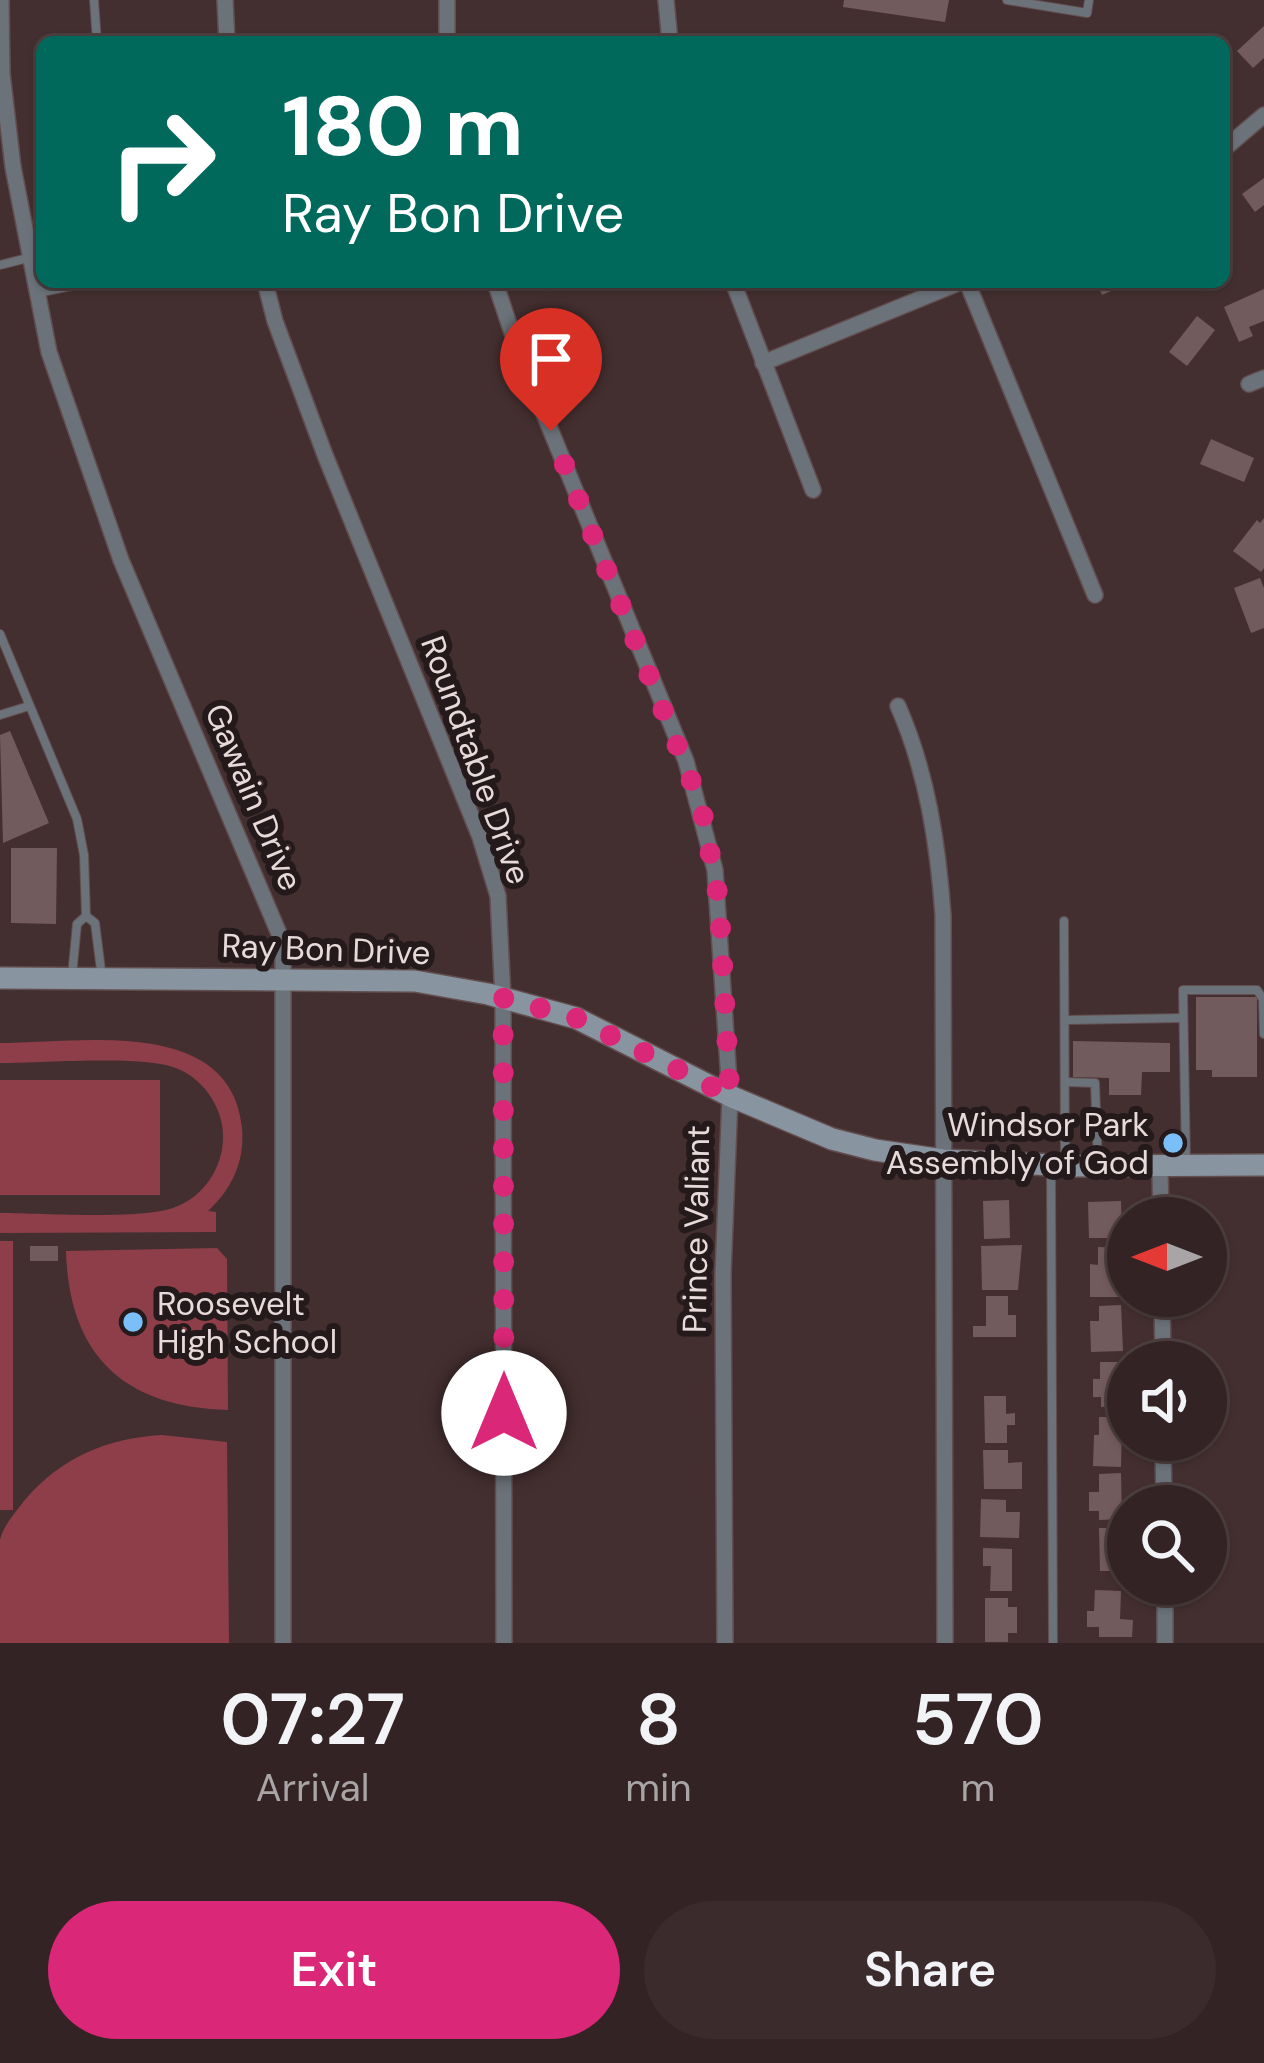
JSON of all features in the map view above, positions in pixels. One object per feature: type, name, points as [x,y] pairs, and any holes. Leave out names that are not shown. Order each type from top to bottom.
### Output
[{"type":"street","name":"Gawain Drive","points":[[1,0],[7,121],[29,258],[58,382],[107,523],[284,944],[283,1643]]},
{"type":"street","points":[[225,0],[227,36]]},
{"type":"street","points":[[447,0],[447,36]]},
{"type":"street","points":[[666,0],[669,36]]},
{"type":"street","points":[[1230,144],[1264,115]]},
{"type":"street","name":"Roundtable Drive","points":[[267,288],[325,455],[491,868],[501,924],[504,1643]]},
{"type":"street","name":"Prince Valiant","points":[[497,288],[701,805],[719,900],[730,1096],[724,1274],[725,1643]]},
{"type":"street","points":[[735,288],[814,490]]},
{"type":"street","points":[[763,363],[949,288]]},
{"type":"street","points":[[967,288],[1095,596]]},
{"type":"street","points":[[898,706],[923,778],[940,876],[945,1643]]},
{"type":"street","name":"Ray Bon Drive","points":[[0,978],[415,981],[576,1018],[730,1096],[832,1139],[943,1160],[1264,1165]]},
{"type":"street","points":[[1160,1166],[1161,1197]]},
{"type":"street","points":[[1165,1605],[1165,1643]]},
{"type":"lane","points":[[94,0],[97,36]]},
{"type":"lane","points":[[1007,0],[1087,14],[1089,0]]},
{"type":"lane","points":[[0,265],[29,258]]},
{"type":"lane","points":[[36,293],[61,288]]},
{"type":"lane","points":[[0,634],[76,819],[84,855],[86,916]]},
{"type":"lane","points":[[0,716],[28,706]]},
{"type":"lane","points":[[72,978],[77,924],[86,916]]},
{"type":"lane","points":[[86,916],[95,923],[102,978]]},
{"type":"lane","points":[[1053,1643],[1058,1165],[1066,1082],[1064,921]]},
{"type":"lane","points":[[1186,1166],[1183,990],[1257,990],[1263,999],[1264,1034]]},
{"type":"lane","points":[[1066,1021],[1184,1018]]},
{"type":"lane","points":[[1066,1082],[1095,1083],[1098,1166]]},
{"type":"shaded area","points":[[0,1043],[146,1043],[181,1051],[211,1067],[232,1092],[242,1128],[235,1174],[208,1211],[216,1212],[216,1232],[0,1233],[0,1213],[113,1215],[173,1208],[197,1194],[214,1173],[223,1134],[210,1095],[190,1075],[173,1067],[114,1060],[0,1063]]},
{"type":"shaded area","points":[[0,1080],[160,1080],[160,1195],[0,1195]]},
{"type":"shaded area","points":[[0,1241],[13,1241],[13,1510],[0,1510]]},
{"type":"shaded area","points":[[217,1248],[227,1259],[228,1410],[159,1399],[109,1369],[78,1320],[66,1251]]},
{"type":"shaded area","points":[[162,1435],[227,1442],[229,1643],[0,1643],[0,1540],[24,1501],[53,1473],[86,1453]]},
{"type":"building","points":[[844,0],[949,0],[945,22],[843,7]]},
{"type":"building","points":[[1264,26],[1264,58],[1253,68],[1237,51]]},
{"type":"building","points":[[1264,178],[1264,205],[1255,212],[1242,194]]},
{"type":"building","points":[[1264,289],[1264,321],[1249,327],[1253,336],[1239,342],[1224,307]]},
{"type":"building","points":[[1197,316],[1215,330],[1187,366],[1169,352]]},
{"type":"building","points":[[1211,439],[1254,458],[1244,482],[1200,464]]},
{"type":"building","points":[[1264,518],[1261,572],[1233,551],[1257,520],[1260,523]]},
{"type":"building","points":[[1260,578],[1264,628],[1251,633],[1234,588]]},
{"type":"building","points":[[10,731],[49,823],[3,843],[0,735]]},
{"type":"building","points":[[11,848],[57,848],[56,924],[11,923]]},
{"type":"building","points":[[1196,997],[1257,997],[1257,1077],[1212,1077],[1212,1070],[1196,1070]]},
{"type":"building","points":[[1073,1041],[1170,1043],[1170,1072],[1142,1072],[1141,1095],[1109,1095],[1109,1078],[1073,1077]]},
{"type":"building","points":[[1009,1200],[1010,1238],[984,1239],[983,1201]]},
{"type":"building","points":[[1107,1201],[1107,1238],[1089,1238],[1088,1202]]},
{"type":"building","points":[[1022,1245],[1018,1290],[982,1290],[981,1246]]},
{"type":"building","points":[[30,1246],[58,1246],[58,1261],[30,1261]]},
{"type":"building","points":[[1098,1247],[1107,1247],[1107,1297],[1090,1297],[1090,1264],[1098,1265]]},
{"type":"building","points":[[986,1296],[1008,1296],[1008,1315],[1016,1315],[1016,1337],[973,1337],[973,1326],[986,1326]]},
{"type":"building","points":[[1099,1306],[1107,1306],[1107,1317],[1122,1317],[1123,1341],[1107,1341],[1107,1352],[1091,1352],[1090,1321],[1099,1321]]},
{"type":"building","points":[[1100,1362],[1107,1362],[1107,1407],[1101,1407],[1101,1397],[1093,1397],[1093,1379],[1100,1379]]},
{"type":"building","points":[[984,1396],[1006,1396],[1006,1414],[1015,1413],[1015,1425],[1007,1425],[1007,1443],[985,1443]]},
{"type":"building","points":[[1099,1417],[1107,1417],[1107,1461],[1121,1461],[1121,1467],[1093,1466],[1094,1435],[1099,1435]]},
{"type":"building","points":[[983,1450],[1008,1450],[1008,1463],[1022,1462],[1022,1489],[984,1489]]},
{"type":"building","points":[[1121,1473],[1121,1485],[1107,1485],[1107,1520],[1099,1520],[1099,1511],[1089,1511],[1089,1492],[1099,1492],[1099,1474]]},
{"type":"building","points":[[981,1499],[1006,1500],[1006,1512],[1020,1512],[1019,1538],[980,1537]]},
{"type":"building","points":[[1099,1528],[1107,1528],[1107,1571],[1100,1571]]},
{"type":"building","points":[[983,1548],[1012,1549],[1012,1591],[990,1591],[991,1566],[983,1566]]},
{"type":"building","points":[[1095,1590],[1107,1590],[1107,1605],[1120,1605],[1120,1619],[1133,1620],[1132,1637],[1099,1637],[1099,1627],[1087,1627],[1087,1611],[1094,1611]]},
{"type":"building","points":[[985,1598],[1008,1598],[1008,1607],[1017,1607],[1017,1633],[1008,1633],[1008,1642],[985,1642]]},
{"type":"place","name":"Windsor Park Assembly of God","points":[[1173,1143]]},
{"type":"place","name":"Roosevelt High School","points":[[133,1322]]},
{"type":"route","points":[[504,1413],[503,998],[576,1018],[730,1096],[719,900],[701,805],[551,431]]}]
